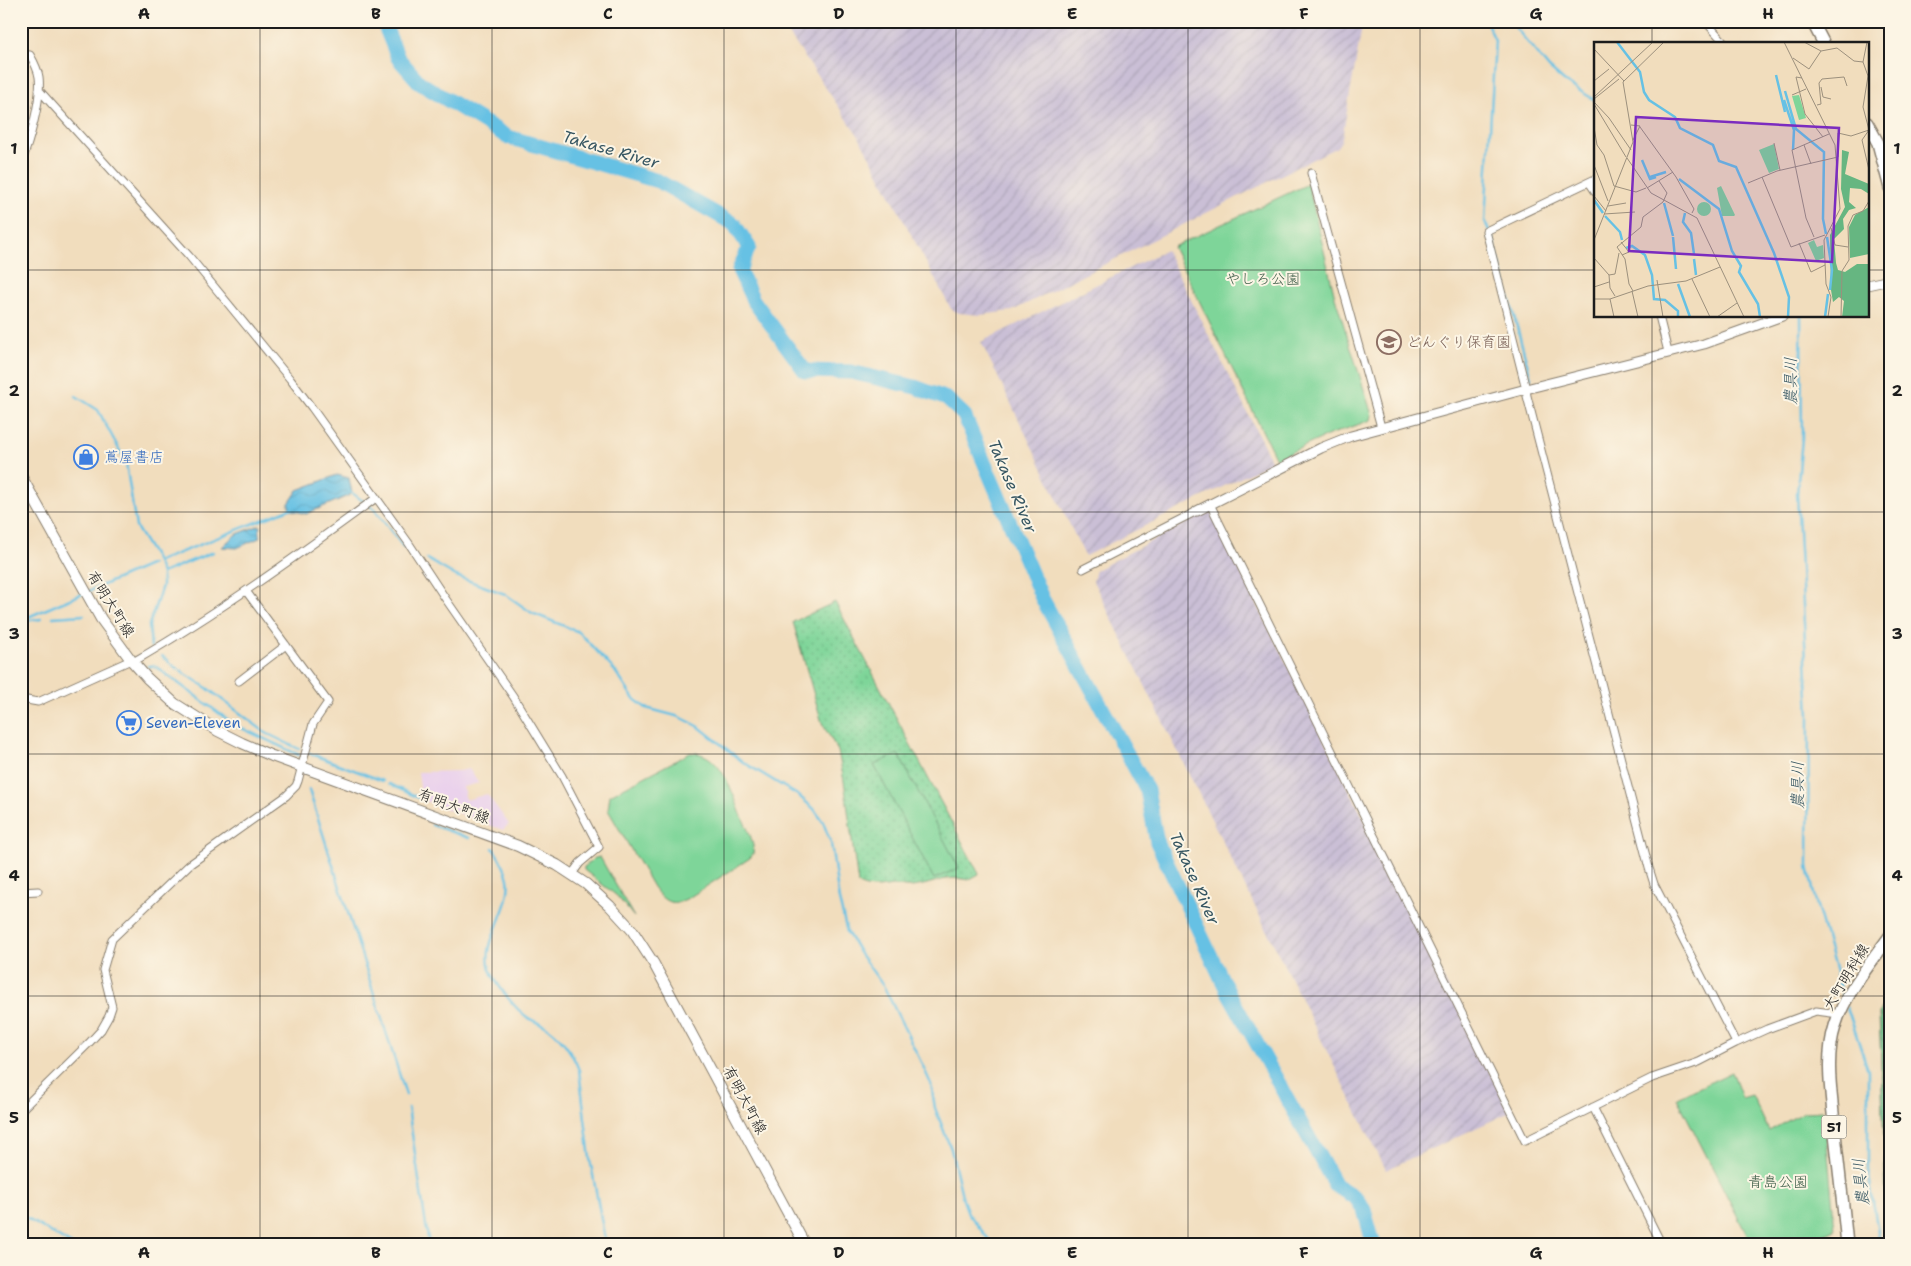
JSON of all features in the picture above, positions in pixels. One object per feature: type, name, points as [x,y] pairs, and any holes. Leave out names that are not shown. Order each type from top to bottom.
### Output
[{"type":"main road","points":[[1812,21],[1823,42]]},
{"type":"main road","points":[[1868,125],[1878,144],[1890,188]]},
{"type":"main road","name":"有明大町線","points":[[21,476],[101,619],[132,661],[160,691],[194,717],[242,743],[301,767],[532,851],[572,874],[598,894],[622,918],[654,964],[805,1245]]},
{"type":"main road","name":"大町明科線","points":[[1847,1245],[1835,1139],[1829,1059],[1833,1033],[1840,1012],[1854,989],[1888,943]]},
{"type":"street","points":[[1705,21],[1724,42]]},
{"type":"street","points":[[21,54],[30,55],[39,77],[39,90],[27,146],[21,163]]},
{"type":"street","points":[[39,90],[190,256],[290,379],[408,542],[513,696],[562,776],[599,847],[580,863],[572,874]]},
{"type":"street","points":[[1311,173],[1380,427]]},
{"type":"street","points":[[1592,181],[1486,231],[1531,415],[1651,876],[1736,1043]]},
{"type":"street","points":[[1868,285],[1890,280]]},
{"type":"street","points":[[1660,318],[1668,352]]},
{"type":"street","points":[[1083,568],[1322,448],[1380,427],[1704,344],[1776,318]]},
{"type":"street","points":[[21,699],[38,702],[132,661],[165,644],[246,591],[376,498]]},
{"type":"street","points":[[1210,504],[1525,1141],[1652,1078],[1699,1062],[1767,1029],[1816,1011],[1840,1012]]},
{"type":"street","points":[[21,1110],[89,1043],[101,1030],[109,1016],[112,1006],[103,970],[112,939],[189,865],[286,796],[296,786],[313,724],[328,702],[246,591]]},
{"type":"street","points":[[239,681],[286,645]]},
{"type":"street","points":[[21,892],[38,891]]},
{"type":"street","points":[[1593,1107],[1662,1245]]},
{"type":"shaded area","points":[[780,21],[1363,21],[1343,133],[1337,147],[1012,311],[980,315],[959,313],[951,309],[858,135]]},
{"type":"shaded area","points":[[1166,250],[1272,462],[1085,556],[981,342]]},
{"type":"shaded area","points":[[1207,512],[1212,514],[1510,1112],[1386,1170],[1093,581],[1096,570]]},
{"type":"shaded area","points":[[469,769],[479,783],[463,787],[466,800],[487,794],[509,824],[503,830],[425,801],[421,796],[418,772]]},
{"type":"green space","name":"やしろ公園","points":[[1308,184],[1335,297],[1372,415],[1371,420],[1329,435],[1276,459],[1173,247]]},
{"type":"green space","points":[[835,602],[979,874],[968,880],[953,878],[909,887],[871,888],[858,884],[838,751],[822,723],[793,622]]},
{"type":"green space","points":[[690,753],[701,754],[718,766],[730,786],[750,835],[753,854],[750,858],[690,897],[678,902],[669,902],[661,897],[653,887],[608,810],[610,795]]},
{"type":"green space","points":[[898,754],[959,868],[934,879],[874,765]]},
{"type":"green space","points":[[600,857],[634,917],[617,896],[584,870],[584,867],[595,858]]},
{"type":"green space","points":[[1890,986],[1890,1245],[1888,1245],[1879,1014]]},
{"type":"green space","name":"青島公園","points":[[1732,1072],[1742,1098],[1752,1095],[1769,1131],[1804,1112],[1824,1111],[1835,1230],[1802,1245],[1752,1245],[1677,1098]]},
{"type":"water","points":[[337,475],[349,478],[352,493],[348,496],[306,514],[292,510],[288,505],[298,490]]},
{"type":"water","points":[[260,525],[259,538],[237,548],[222,547],[235,535]]},
{"type":"waterway","name":"Takase River","points":[[383,21],[398,58],[420,83],[508,137],[658,181],[734,224],[749,247],[739,270],[753,300],[805,371],[851,372],[915,387],[947,399],[964,415],[1042,598],[1147,790],[1157,842],[1226,988],[1335,1185],[1356,1198],[1364,1210],[1374,1245]]},
{"type":"waterway","points":[[1486,21],[1495,40],[1485,222],[1493,239],[1531,378]]},
{"type":"waterway","name":"農具川","points":[[1510,21],[1549,68],[1565,82],[1594,99]]},
{"type":"waterway","name":"農具川","points":[[1801,318],[1802,438],[1797,494],[1809,715],[1808,866],[1815,899],[1843,997]]},
{"type":"waterway","points":[[76,396],[98,410],[126,463],[136,527],[162,573],[213,552]]},
{"type":"waterway","points":[[349,492],[374,509],[404,548]]},
{"type":"waterway","points":[[159,561],[292,508]]},
{"type":"waterway","points":[[427,559],[456,576],[505,594],[532,613],[579,632],[615,671],[633,698],[646,708],[680,717],[698,726],[743,762],[799,796],[814,809],[823,822],[831,843],[839,900],[847,932],[884,987],[920,1060],[931,1084],[935,1108],[951,1149],[968,1213],[993,1245]]},
{"type":"waterway","points":[[89,591],[152,564]]},
{"type":"waterway","points":[[151,647],[149,625],[162,586],[162,573]]},
{"type":"waterway","points":[[21,620],[84,593]]},
{"type":"waterway","points":[[53,617],[84,615]]},
{"type":"waterway","points":[[21,621],[41,619]]},
{"type":"waterway","points":[[162,656],[266,733],[299,749]]},
{"type":"waterway","points":[[148,666],[155,666],[235,725],[299,755]]},
{"type":"waterway","points":[[309,753],[383,781]]},
{"type":"waterway","points":[[389,784],[424,800]]},
{"type":"waterway","points":[[309,790],[406,1095]]},
{"type":"waterway","points":[[432,825],[469,838]]},
{"type":"waterway","points":[[493,848],[506,871],[508,890],[490,947],[488,958],[490,969],[511,1002],[522,1013],[545,1026],[560,1038],[571,1053],[579,1070],[590,1159],[606,1245]]},
{"type":"waterway","name":"農具川","points":[[1847,1007],[1868,1070],[1868,1170],[1880,1245]]},
{"type":"waterway","points":[[408,1108],[429,1245]]},
{"type":"waterway","points":[[21,1215],[72,1245]]},
{"type":"place","name":"どんぐり保育園","points":[[1389,342]]},
{"type":"place","name":"蔦屋書店","points":[[86,457]]},
{"type":"place","name":"Seven-Eleven","points":[[129,723]]}]
